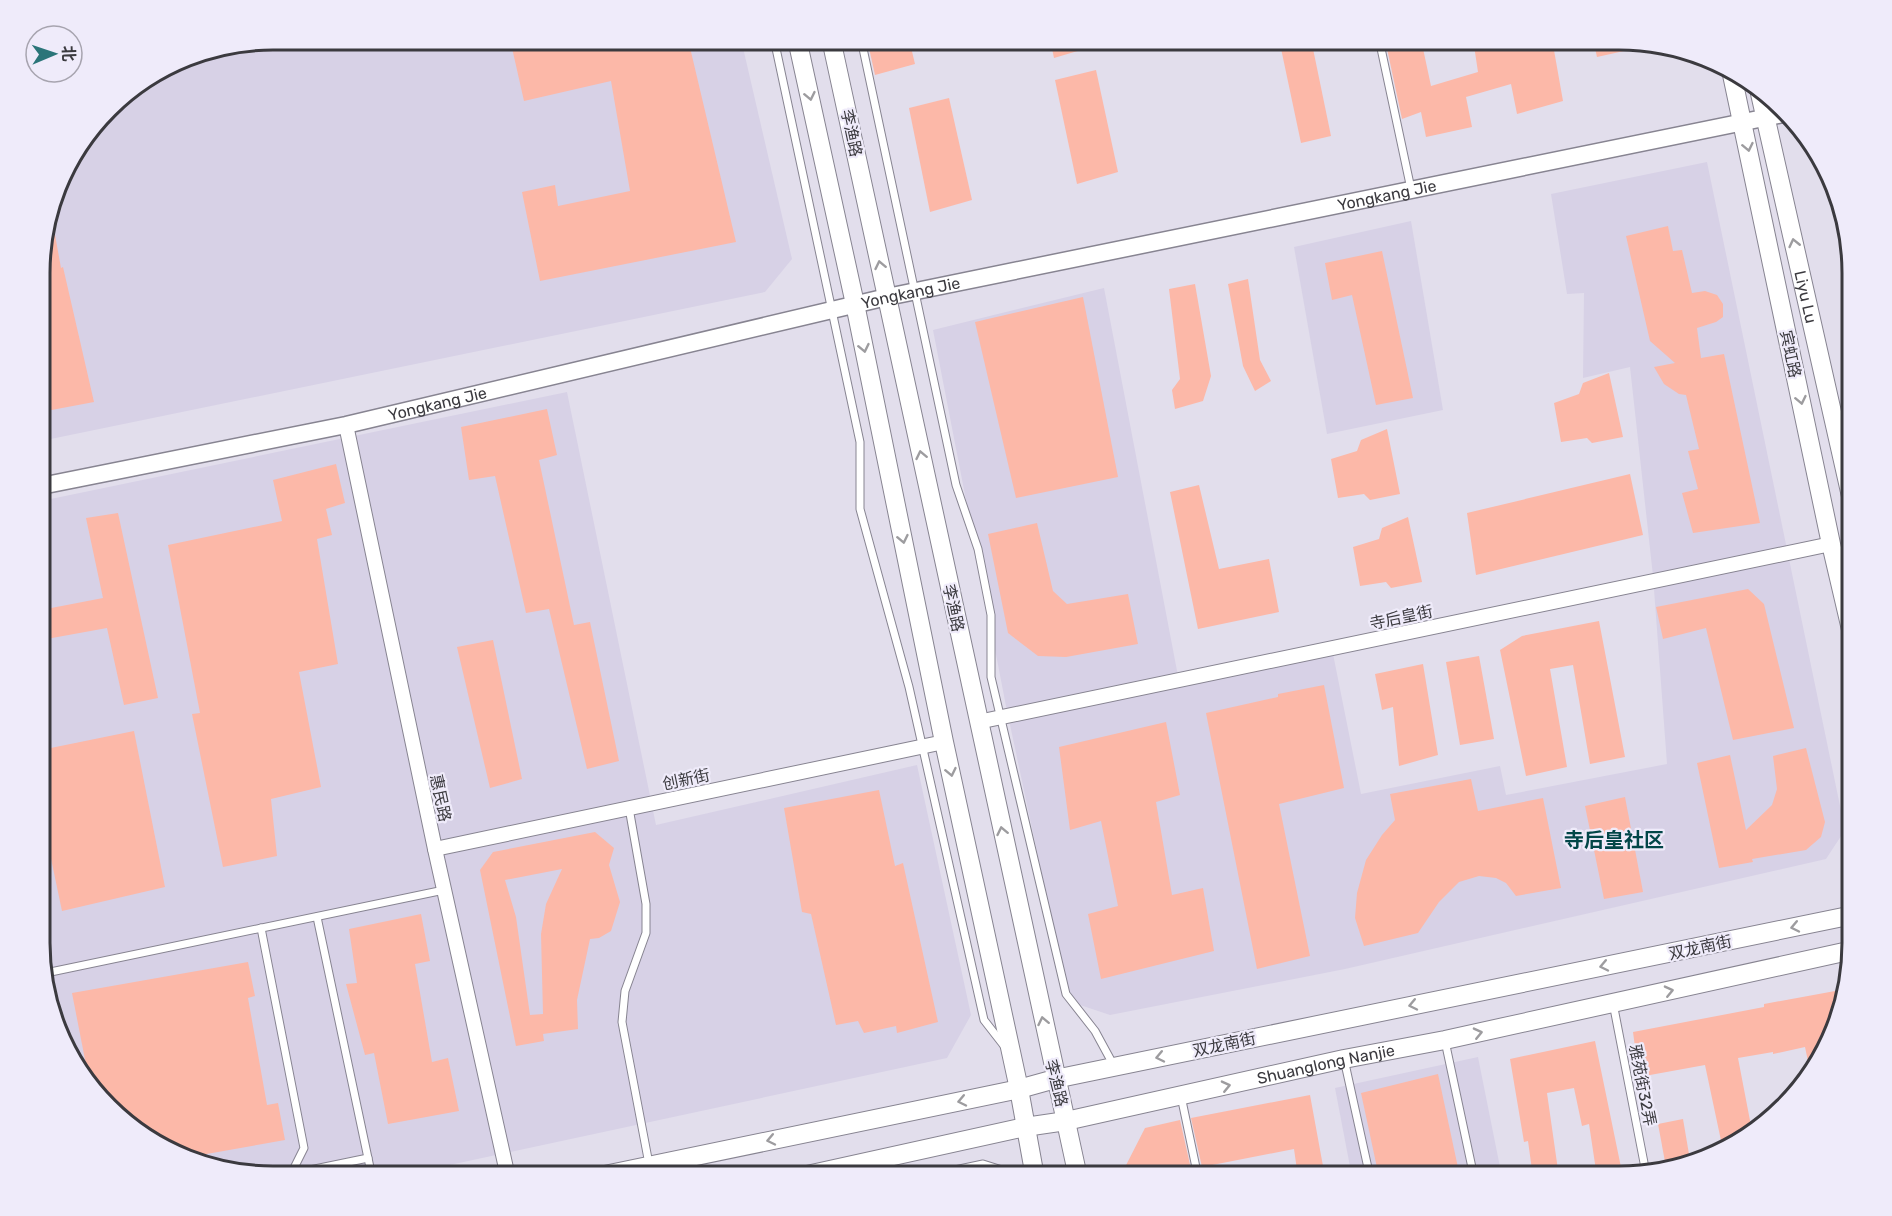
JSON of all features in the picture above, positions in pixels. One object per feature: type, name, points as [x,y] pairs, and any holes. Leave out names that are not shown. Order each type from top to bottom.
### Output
[{"type":"main road","name":"李渔路","points":[[799,50],[855,304],[944,742],[1019,1089],[1033,1166]]},
{"type":"main road","name":"李渔路","points":[[833,50],[1076,1166]]},
{"type":"main road","name":"宾虹路","points":[[1733,81],[1842,593]]},
{"type":"main road","name":"Liyu Lu","points":[[1774,116],[1842,456]]},
{"type":"main road","name":"双龙南街","points":[[649,1166],[1019,1089],[1055,1078],[1842,917]]},
{"type":"main road","name":"Shuanglong Nanjie","points":[[848,1166],[1025,1127],[1066,1122],[1344,1059],[1445,1041],[1842,952]]},
{"type":"street","name":"Yongkang Jie","points":[[50,484],[346,424],[915,291],[1774,116]]},
{"type":"street","name":"惠民路","points":[[346,424],[435,849],[506,1166]]},
{"type":"street","name":"寺后皇街","points":[[978,722],[1831,544]]},
{"type":"street","name":"创新街","points":[[435,849],[944,742]]},
{"type":"lane","points":[[776,50],[860,442],[860,509],[909,687],[984,1020],[1012,1056]]},
{"type":"lane","points":[[863,50],[956,485],[978,549],[991,615],[991,677],[1066,994],[1095,1031],[1114,1066]]},
{"type":"lane","points":[[1381,50],[1412,190]]},
{"type":"lane","points":[[629,808],[646,904],[646,933],[625,991],[622,1022],[649,1166]]},
{"type":"lane","points":[[51,972],[444,890]]},
{"type":"lane","points":[[317,916],[370,1166]]},
{"type":"lane","points":[[261,928],[304,1148],[295,1166]]},
{"type":"lane","name":"雅苑街32弄","points":[[1613,1003],[1644,1165]]},
{"type":"lane","points":[[1445,1041],[1472,1166]]},
{"type":"lane","points":[[1344,1059],[1368,1166]]},
{"type":"lane","points":[[1181,1096],[1196,1166]]},
{"type":"lane","points":[[330,1166],[368,1158]]},
{"type":"lane","points":[[974,1166],[983,1164],[989,1166]]},
{"type":"shaded area","points":[[258,50],[744,50],[792,259],[765,292],[50,439],[51,244],[61,201],[79,161],[115,115],[149,87],[201,61],[229,54]]},
{"type":"shaded area","points":[[1707,162],[1842,815],[1842,835],[1826,859],[1345,969],[1110,1015],[1077,1004],[1065,983],[1006,706],[933,330],[1104,288],[1178,676],[1331,644],[1361,794],[1500,766],[1506,795],[1667,764],[1653,576],[1630,367],[1583,378],[1584,293],[1567,294],[1551,194]]},
{"type":"shaded area","points":[[1411,221],[1443,410],[1327,434],[1294,247]]},
{"type":"shaded area","points":[[567,392],[656,825],[917,765],[971,1015],[947,1058],[445,1166],[244,1165],[201,1155],[161,1137],[115,1101],[79,1055],[61,1015],[51,972],[50,499]]},
{"type":"shaded area","points":[[1478,1057],[1500,1166],[1350,1166],[1335,1088]]},
{"type":"building","points":[[512,50],[691,50],[736,242],[540,281],[522,192],[555,185],[558,206],[630,191],[611,81],[524,101]]},
{"type":"building","points":[[869,50],[912,50],[915,64],[875,75]]},
{"type":"building","points":[[1052,50],[1081,50],[1054,58]]},
{"type":"building","points":[[1281,50],[1313,50],[1331,136],[1301,143]]},
{"type":"building","points":[[1387,50],[1423,50],[1431,86],[1478,72],[1475,50],[1554,50],[1563,101],[1517,114],[1511,84],[1466,97],[1472,127],[1426,137],[1421,112],[1402,119]]},
{"type":"building","points":[[1595,50],[1628,50],[1597,57]]},
{"type":"building","points":[[1096,70],[1118,172],[1077,184],[1055,80]]},
{"type":"building","points":[[949,98],[972,200],[930,212],[909,108]]},
{"type":"building","points":[[1668,226],[1673,251],[1682,250],[1692,293],[1705,291],[1717,295],[1723,304],[1723,317],[1716,322],[1697,328],[1701,358],[1724,354],[1760,523],[1693,533],[1682,493],[1698,489],[1688,451],[1699,449],[1686,395],[1679,394],[1664,384],[1654,367],[1675,363],[1650,341],[1626,236]]},
{"type":"building","points":[[54,229],[61,268],[63,267],[94,402],[50,410],[50,258]]},
{"type":"building","points":[[1382,251],[1413,398],[1376,405],[1352,295],[1332,300],[1325,263]]},
{"type":"building","points":[[1248,279],[1260,360],[1271,381],[1255,391],[1243,366],[1228,284]]},
{"type":"building","points":[[1195,284],[1211,376],[1203,401],[1175,409],[1172,390],[1180,379],[1169,289]]},
{"type":"building","points":[[1083,297],[1118,477],[1016,498],[975,322]]},
{"type":"building","points":[[1609,373],[1623,437],[1592,443],[1587,438],[1561,442],[1554,403],[1579,394],[1583,383]]},
{"type":"building","points":[[547,409],[557,455],[539,460],[574,625],[590,622],[619,761],[587,769],[549,609],[526,613],[495,476],[469,480],[461,427]]},
{"type":"building","points":[[1387,429],[1400,494],[1370,500],[1364,494],[1338,498],[1331,459],[1357,451],[1361,440]]},
{"type":"building","points":[[336,464],[345,503],[326,509],[332,535],[317,539],[338,664],[299,672],[321,787],[271,799],[277,856],[223,867],[192,714],[200,713],[168,545],[282,521],[273,480]]},
{"type":"building","points":[[1630,474],[1643,535],[1476,575],[1467,513]]},
{"type":"building","points":[[1199,485],[1219,569],[1269,559],[1279,612],[1198,629],[1170,492]]},
{"type":"building","points":[[118,513],[158,698],[124,705],[107,628],[50,638],[50,608],[103,598],[86,518]]},
{"type":"building","points":[[1408,517],[1422,582],[1391,588],[1386,582],[1360,586],[1353,547],[1379,539],[1382,528]]},
{"type":"building","points":[[1037,523],[1053,591],[1067,604],[1128,594],[1138,644],[1066,657],[1038,656],[1008,633],[988,534]]},
{"type":"building","points":[[1748,589],[1764,604],[1794,728],[1733,740],[1706,628],[1663,639],[1656,607]]},
{"type":"building","points":[[1599,621],[1625,757],[1590,764],[1573,665],[1550,669],[1567,767],[1526,776],[1500,650],[1522,636]]},
{"type":"building","points":[[493,640],[522,779],[490,788],[457,647]]},
{"type":"building","points":[[1479,656],[1494,739],[1460,745],[1446,662]]},
{"type":"building","points":[[1423,664],[1438,755],[1399,766],[1393,707],[1382,710],[1375,674]]},
{"type":"building","points":[[1324,685],[1344,788],[1279,804],[1310,956],[1257,969],[1206,713],[1278,697],[1278,694]]},
{"type":"building","points":[[1166,722],[1180,795],[1156,802],[1172,895],[1203,888],[1214,951],[1101,979],[1088,914],[1118,906],[1101,821],[1070,830],[1059,747]]},
{"type":"building","points":[[134,731],[165,887],[62,911],[50,854],[50,748]]},
{"type":"building","points":[[1806,748],[1825,822],[1821,837],[1806,850],[1752,859],[1753,862],[1719,868],[1697,763],[1730,755],[1746,830],[1772,805],[1777,789],[1773,756]]},
{"type":"building","points":[[1471,779],[1478,811],[1543,798],[1561,888],[1516,896],[1506,883],[1496,878],[1479,876],[1459,882],[1439,902],[1418,933],[1364,946],[1355,918],[1357,893],[1366,860],[1395,820],[1390,794]]},
{"type":"building","points":[[879,790],[895,866],[903,863],[938,1022],[897,1033],[896,1026],[864,1033],[858,1021],[836,1025],[811,914],[802,912],[784,808]]},
{"type":"building","points":[[1625,797],[1643,892],[1604,899],[1585,806]]},
{"type":"building","points":[[595,832],[614,848],[609,865],[620,902],[611,931],[599,938],[590,939],[577,1000],[578,1029],[543,1034],[544,1041],[516,1046],[480,870],[493,852]],"holes":[[[562,869],[546,904],[541,934],[543,1014],[530,1015],[516,917],[505,880]]]},
{"type":"building","points":[[421,914],[430,961],[415,964],[432,1062],[448,1058],[459,1111],[388,1124],[374,1053],[365,1055],[346,984],[357,983],[349,929]]},
{"type":"building","points":[[248,962],[255,996],[248,998],[267,1105],[278,1103],[285,1140],[201,1155],[149,1129],[115,1101],[86,1066],[72,993]]},
{"type":"building","points":[[1837,991],[1831,1015],[1808,1062],[1805,1047],[1738,1058],[1751,1123],[1731,1137],[1721,1142],[1705,1065],[1639,1077],[1633,1032],[1764,1007],[1764,1004]]},
{"type":"building","points":[[1595,1041],[1621,1166],[1595,1166],[1589,1124],[1582,1126],[1574,1088],[1547,1093],[1557,1166],[1531,1166],[1528,1141],[1524,1142],[1510,1059]]},
{"type":"building","points":[[1438,1074],[1458,1166],[1377,1166],[1361,1093]]},
{"type":"building","points":[[1310,1095],[1323,1166],[1296,1166],[1294,1149],[1202,1166],[1191,1118]]},
{"type":"building","points":[[1683,1119],[1689,1156],[1665,1162],[1658,1124]]},
{"type":"building","points":[[1180,1120],[1190,1166],[1126,1166],[1145,1128]]},
{"type":"district","name":"寺后皇社区","points":[[1614,840]]}]
